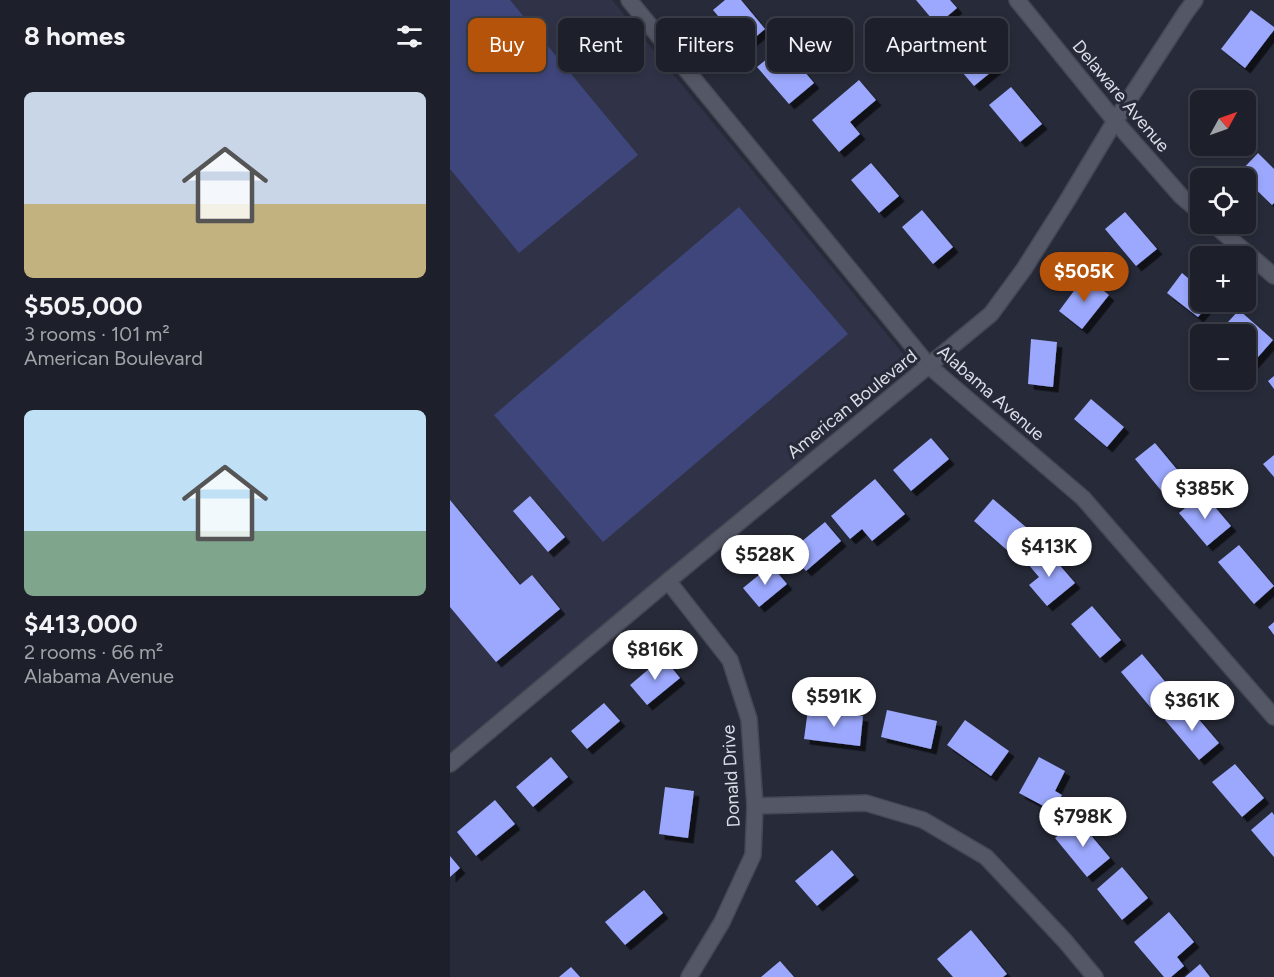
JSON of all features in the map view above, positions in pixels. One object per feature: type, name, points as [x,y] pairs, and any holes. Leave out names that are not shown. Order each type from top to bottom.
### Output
[{"type":"street","name":"Alabama Avenue","points":[[629,0],[928,366],[1083,498],[1274,717]]},
{"type":"street","name":"Delaware Avenue","points":[[1017,0],[1115,121],[1190,204]]},
{"type":"street","name":"American Boulevard","points":[[450,764],[991,314],[1024,269],[1115,121],[1195,0]]},
{"type":"street","points":[[1225,234],[1274,276]]},
{"type":"street","name":"Donald Drive","points":[[668,581],[730,660],[749,719],[755,806],[753,855],[722,922],[689,977]]},
{"type":"street","points":[[755,806],[866,803],[923,820],[986,857],[1065,941],[1095,977]]},
{"type":"shaded area","points":[[450,0],[612,0],[627,18],[558,18],[558,72],[644,72],[644,39],[656,54],[656,72],[671,72],[912,365],[450,754]]},
{"type":"shaded area","points":[[450,0],[510,0],[525,18],[468,18],[468,72],[546,72],[546,44],[558,58],[558,72],[569,72],[638,155],[519,253],[450,169]]},
{"type":"shaded area","points":[[739,207],[848,334],[603,542],[494,415]]},
{"type":"building","points":[[725,0],[741,0],[765,29],[755,38],[755,18],[720,18],[713,10]]},
{"type":"building","points":[[916,0],[950,0],[957,8],[945,18],[931,18]]},
{"type":"building","points":[[1251,10],[1274,27],[1274,30],[1245,68],[1221,49]]},
{"type":"building","points":[[767,59],[767,72],[805,72],[814,83],[789,104],[757,67]]},
{"type":"building","points":[[962,72],[991,72],[974,86]]},
{"type":"building","points":[[859,80],[876,100],[850,122],[860,134],[839,152],[812,120]]},
{"type":"building","points":[[1011,87],[1042,124],[1020,142],[989,105]]},
{"type":"building","points":[[1258,153],[1274,169],[1274,203],[1272,205],[1256,189],[1256,168],[1244,168]]},
{"type":"building","points":[[871,163],[899,196],[879,213],[851,180]]},
{"type":"building","points":[[922,210],[953,247],[933,264],[902,227]]},
{"type":"building","points":[[1125,212],[1157,249],[1136,266],[1105,229]]},
{"type":"building","points":[[1182,273],[1190,280],[1190,311],[1167,293]]},
{"type":"building","points":[[1085,276],[1109,295],[1082,329],[1059,311]]},
{"type":"building","points":[[1192,312],[1202,312],[1198,317]]},
{"type":"building","points":[[1237,312],[1241,312],[1255,324],[1226,324]]},
{"type":"building","points":[[1256,325],[1273,340],[1256,359]]},
{"type":"building","points":[[1031,339],[1057,342],[1053,387],[1028,384]]},
{"type":"building","points":[[1274,376],[1274,389],[1268,381]]},
{"type":"building","points":[[1091,399],[1124,427],[1107,447],[1074,419]]},
{"type":"building","points":[[931,438],[949,459],[911,491],[893,470]]},
{"type":"building","points":[[1155,443],[1184,478],[1164,494],[1135,459]]},
{"type":"building","points":[[1274,455],[1274,477],[1263,464]]},
{"type":"building","points":[[875,479],[905,514],[872,541],[862,529],[850,539],[831,516]]},
{"type":"building","points":[[1203,493],[1231,526],[1207,546],[1179,513]]},
{"type":"building","points":[[530,496],[565,537],[548,552],[513,511]]},
{"type":"building","points":[[993,499],[1027,528],[1008,551],[974,521]]},
{"type":"building","points":[[450,500],[520,585],[532,575],[560,609],[496,662],[450,607]]},
{"type":"building","points":[[825,522],[841,541],[806,571],[789,552]]},
{"type":"building","points":[[1239,545],[1274,586],[1254,604],[1218,562]]},
{"type":"building","points":[[1045,548],[1075,583],[1047,606],[1029,585],[1039,577],[1027,563]]},
{"type":"building","points":[[771,565],[787,584],[759,607],[743,588]]},
{"type":"building","points":[[1092,606],[1121,640],[1100,658],[1071,624]]},
{"type":"building","points":[[1274,622],[1274,635],[1268,627]]},
{"type":"building","points":[[1142,654],[1172,690],[1151,708],[1121,672]]},
{"type":"building","points":[[663,657],[680,678],[647,705],[630,685]]},
{"type":"building","points":[[604,703],[620,721],[587,749],[571,731]]},
{"type":"building","points":[[1185,703],[1219,743],[1199,760],[1165,720]]},
{"type":"building","points":[[808,709],[863,716],[860,746],[804,739]]},
{"type":"building","points":[[887,710],[937,721],[931,749],[881,737]]},
{"type":"building","points":[[965,720],[1009,751],[991,776],[947,745]]},
{"type":"building","points":[[551,757],[568,777],[533,807],[516,787]]},
{"type":"building","points":[[1039,757],[1065,771],[1055,791],[1062,795],[1053,811],[1019,793]]},
{"type":"building","points":[[1235,764],[1264,798],[1242,817],[1212,782]]},
{"type":"building","points":[[665,787],[694,791],[688,838],[659,834]]},
{"type":"building","points":[[495,800],[515,824],[476,856],[457,832]]},
{"type":"building","points":[[1272,812],[1274,815],[1274,857],[1251,830]]},
{"type":"building","points":[[1078,820],[1110,858],[1087,877],[1055,838]]},
{"type":"building","points":[[832,850],[854,875],[817,906],[795,881]]},
{"type":"building","points":[[450,856],[460,868],[450,877]]},
{"type":"building","points":[[1122,867],[1148,898],[1122,920],[1097,889]]},
{"type":"building","points":[[644,890],[663,913],[625,945],[605,922]]},
{"type":"building","points":[[1169,912],[1194,942],[1177,957],[1184,966],[1171,977],[1164,977],[1134,942]]},
{"type":"building","points":[[971,930],[1007,974],[1003,977],[953,977],[937,959]]},
{"type":"building","points":[[780,961],[794,977],[761,977]]},
{"type":"building","points":[[1200,964],[1210,977],[1185,977]]},
{"type":"building","points":[[571,967],[580,977],[559,977]]}]
